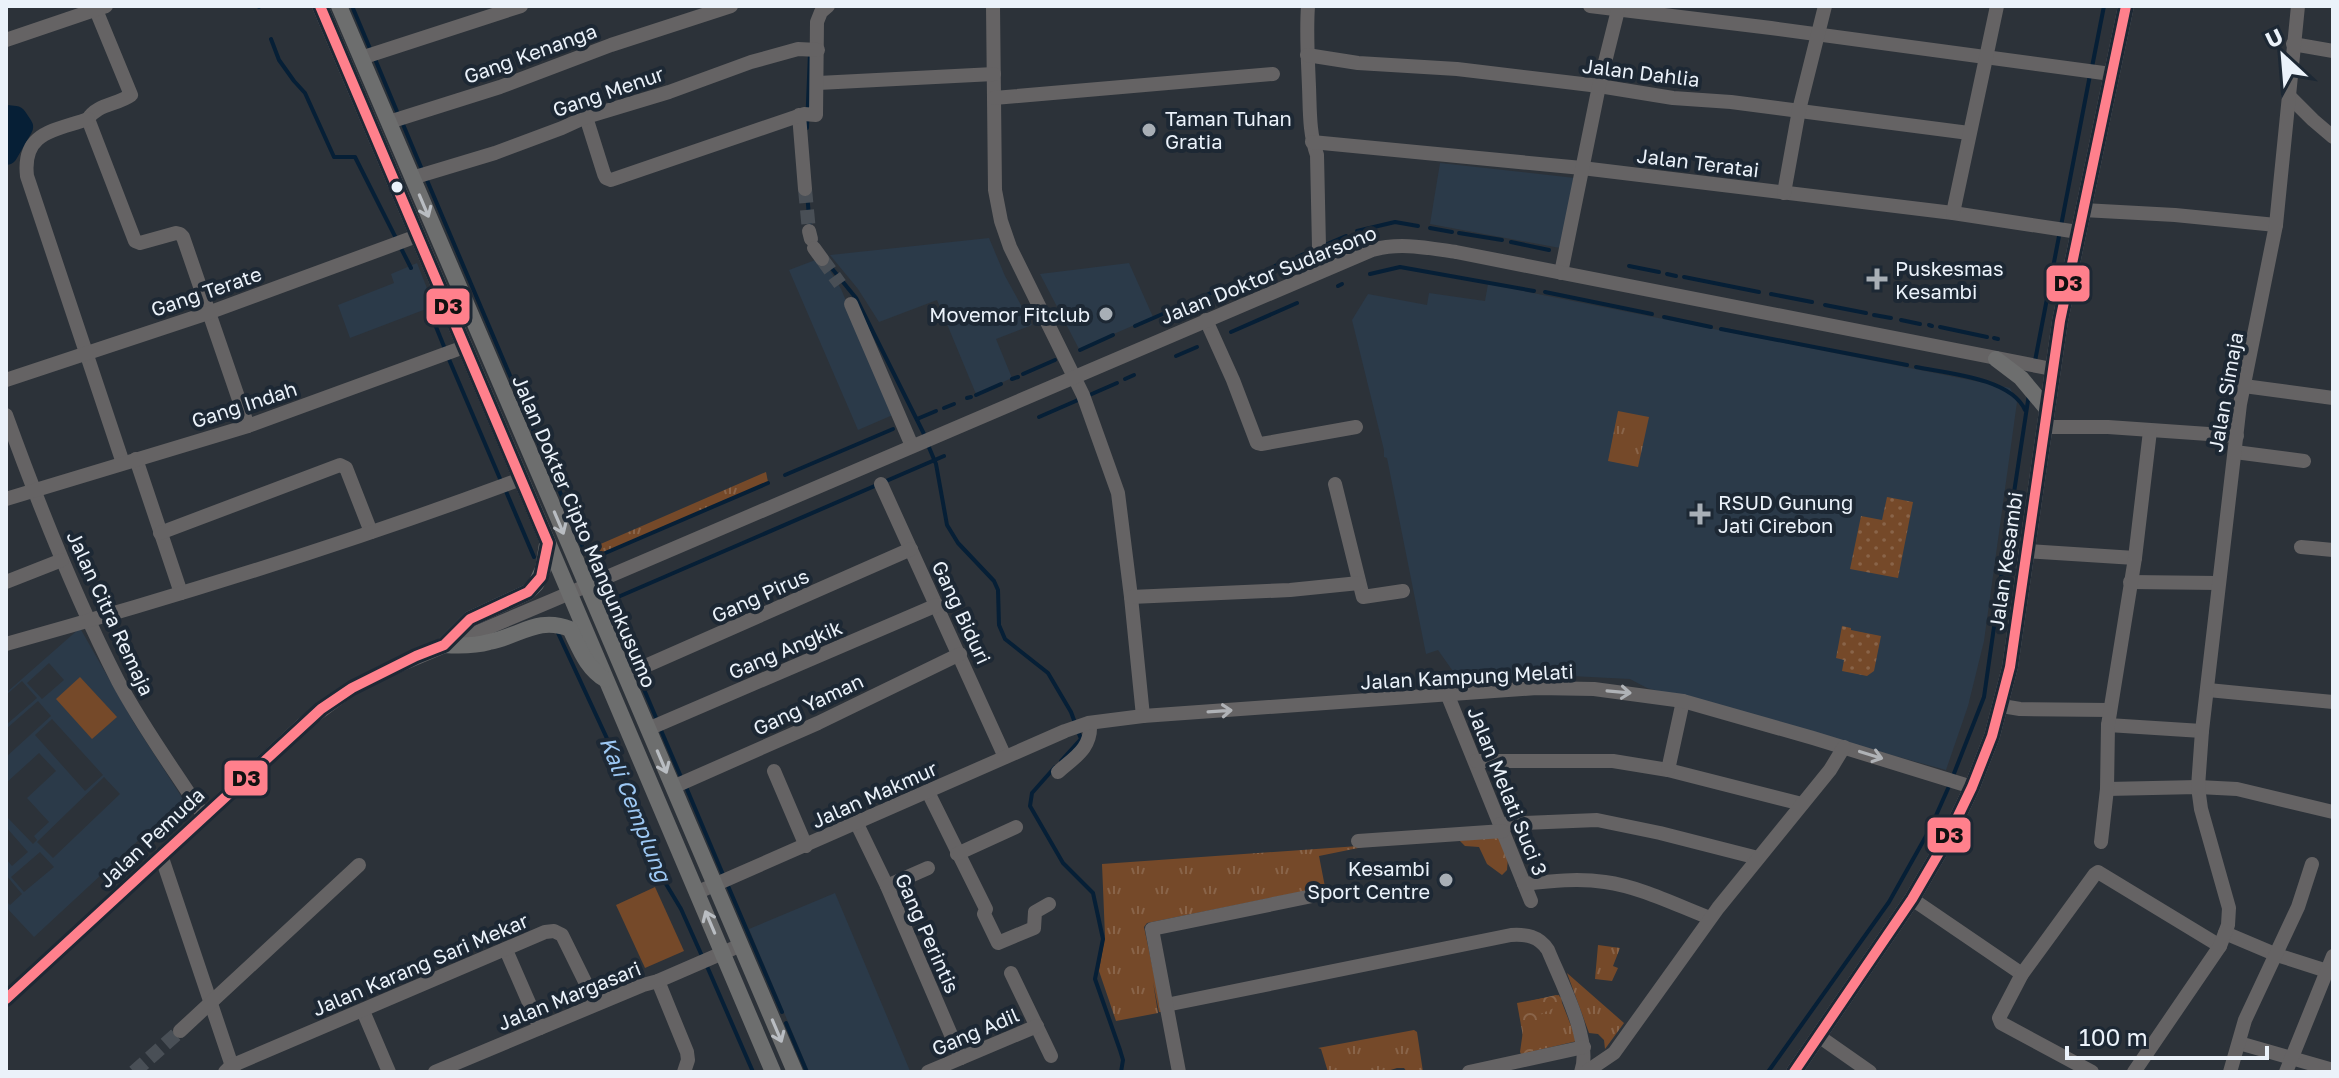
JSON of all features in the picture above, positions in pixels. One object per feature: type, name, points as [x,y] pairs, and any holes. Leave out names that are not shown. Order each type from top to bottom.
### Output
[{"type":"main road","name":"Jalan Dokter Cipto Mangunkusumo","points":[[320,6],[406,240],[609,681],[698,892],[720,954],[773,1072]]},
{"type":"main road","name":"Jalan Dokter Cipto Mangunkusumo","points":[[339,6],[795,1072]]},
{"type":"main road","name":"Jalan Kesambi","points":[[1794,1072],[1912,899],[1947,839],[1958,782],[2002,706],[2044,427],[2038,398],[2040,367],[2073,232],[2083,210],[2100,72],[2126,6]]},
{"type":"main road","points":[[1996,359],[2038,398]]},
{"type":"main road","points":[[444,645],[470,619],[528,592],[541,577],[547,548]]},
{"type":"main road","points":[[444,645],[488,643],[547,623],[568,628],[587,664],[595,674],[609,681]]},
{"type":"street","points":[[361,58],[521,6]]},
{"type":"street","name":"Gang Kenanga","points":[[389,122],[500,87],[611,45],[731,6]]},
{"type":"street","points":[[993,6],[995,190],[1001,221],[1010,247],[1084,397],[1118,493],[1143,716]]},
{"type":"street","points":[[1308,6],[1307,55],[1312,142],[1317,155],[1319,247],[1323,270]]},
{"type":"street","points":[[1590,6],[2100,72]]},
{"type":"street","points":[[1784,193],[1799,110],[1825,6]]},
{"type":"street","points":[[1953,213],[1997,6]]},
{"type":"street","name":"Jalan Simaja","points":[[2223,939],[2229,908],[2201,809],[2198,787],[2202,731],[2244,386],[2276,225],[2298,6]]},
{"type":"street","points":[[6,40],[101,8],[131,95],[97,109],[88,119],[38,138],[28,150],[25,161],[27,176],[84,353],[160,533],[181,593]]},
{"type":"street","points":[[586,117],[604,174],[611,180],[806,114],[816,115],[818,83],[814,50],[817,22],[826,8]]},
{"type":"street","points":[[1561,273],[1599,86],[1619,8]]},
{"type":"street","points":[[2293,44],[2333,51]]},
{"type":"street","name":"Gang Menur","points":[[412,178],[495,153],[586,117],[669,92],[751,62],[786,52],[814,50]]},
{"type":"street","name":"Jalan Dahlia","points":[[1307,55],[1358,63],[1457,69],[1969,133]]},
{"type":"street","points":[[818,83],[994,74]]},
{"type":"street","points":[[994,98],[1273,74]]},
{"type":"street","points":[[2288,95],[2333,137]]},
{"type":"street","points":[[805,189],[806,114]]},
{"type":"street","points":[[88,119],[135,241],[140,243],[180,234],[248,426]]},
{"type":"street","name":"Jalan Teratai","points":[[1312,142],[1582,168],[1953,213],[2073,232]]},
{"type":"street","points":[[2083,210],[2276,225]]},
{"type":"street","name":"Gang Terate","points":[[6,380],[208,313],[406,240]]},
{"type":"street","name":"Jalan Doktor Sudarsono","points":[[586,585],[879,478],[912,445],[1323,270],[1372,250],[1391,246],[1438,249],[2040,367]]},
{"type":"street","points":[[851,304],[912,445]]},
{"type":"street","points":[[1206,320],[1257,443],[1356,427]]},
{"type":"street","name":"Gang Indah","points":[[6,499],[248,426],[454,350]]},
{"type":"street","points":[[2244,386],[2333,398]]},
{"type":"street","name":"Jalan Citra Remaja","points":[[6,415],[33,490],[88,621],[141,720],[203,815]]},
{"type":"street","points":[[2044,427],[2108,427],[2237,436]]},
{"type":"street","points":[[2101,842],[2107,789],[2109,718],[2135,558],[2150,431]]},
{"type":"street","points":[[2235,452],[2304,461]]},
{"type":"street","points":[[160,533],[340,465],[346,468],[371,532]]},
{"type":"street","name":"Gang Biduri","points":[[879,478],[1005,757]]},
{"type":"street","points":[[6,644],[181,593],[516,481]]},
{"type":"street","points":[[1335,484],[1361,594],[1366,598],[1403,591]]},
{"type":"street","points":[[2301,547],[2333,550]]},
{"type":"street","name":"Gang Pirus","points":[[625,675],[911,549]]},
{"type":"street","points":[[2026,551],[2135,558]]},
{"type":"street","points":[[6,582],[62,560]]},
{"type":"street","points":[[2130,582],[2218,583]]},
{"type":"street","points":[[1131,597],[1290,590],[1359,583]]},
{"type":"street","name":"Jalan Pemuda","points":[[6,999],[321,709],[352,688],[416,656],[586,585]]},
{"type":"street","name":"Gang Angkik","points":[[648,729],[937,605]]},
{"type":"street","name":"Gang Yaman","points":[[673,787],[818,723],[960,654]]},
{"type":"street","name":"Jalan Kampung Melati","points":[[1065,731],[1089,723],[1143,716],[1552,688],[1634,693],[1683,701],[1958,782]]},
{"type":"street","points":[[2208,690],[2333,702]]},
{"type":"street","name":"Jalan Melati Suci 3","points":[[1448,696],[1531,901]]},
{"type":"street","points":[[1668,770],[1683,701]]},
{"type":"street","points":[[2002,706],[2202,731]]},
{"type":"street","points":[[1058,772],[1090,739],[1089,723]]},
{"type":"street","name":"Jalan Makmur","points":[[698,892],[1065,731]]},
{"type":"street","points":[[1583,1072],[1614,1053],[1710,918],[1830,770],[1844,747]]},
{"type":"street","points":[[1476,761],[1594,760],[1668,770],[1802,804]]},
{"type":"street","points":[[774,771],[806,846]]},
{"type":"street","points":[[2107,789],[2237,789],[2332,807]]},
{"type":"street","points":[[928,792],[986,909],[984,914],[998,943],[1035,928],[1035,912],[1049,904]]},
{"type":"street","points":[[1358,841],[1597,820],[1758,858]]},
{"type":"street","name":"Gang Perintis","points":[[857,824],[887,886],[953,1065]]},
{"type":"street","points":[[957,854],[1016,827]]},
{"type":"street","points":[[161,855],[230,1070]]},
{"type":"street","points":[[2230,1072],[2245,1020],[2298,907],[2312,864]]},
{"type":"street","points":[[180,1031],[359,865]]},
{"type":"street","points":[[887,886],[928,868]]},
{"type":"street","points":[[2092,1072],[1999,1022],[1999,1018],[2022,974],[2098,872],[2223,939],[2327,971]]},
{"type":"street","points":[[1524,884],[1605,882],[1641,891],[1710,918]]},
{"type":"street","points":[[1179,1072],[1152,929],[1327,893]]},
{"type":"street","points":[[1912,899],[2022,974]]},
{"type":"street","name":"Jalan Karang Sari Mekar","points":[[230,1070],[545,932],[562,935],[596,1004]]},
{"type":"street","points":[[1166,1005],[1523,934],[1539,940],[1548,950],[1584,1047],[1583,1072]]},
{"type":"street","points":[[2134,1072],[2223,939]]},
{"type":"street","name":"Jalan Margasari","points":[[435,1072],[741,945]]},
{"type":"street","points":[[506,950],[540,1028]]},
{"type":"street","points":[[2286,1072],[2333,956]]},
{"type":"street","points":[[1011,973],[1051,1056]]},
{"type":"street","points":[[658,981],[687,1052],[684,1072]]},
{"type":"street","points":[[363,1011],[389,1072]]},
{"type":"street","name":"Gang Adil","points":[[928,1072],[953,1065],[1037,1026]]},
{"type":"street","points":[[1820,1037],[1870,1072]]},
{"type":"street","points":[[2239,1043],[2332,1069]]},
{"type":"street","points":[[1469,1072],[1584,1047]]},
{"type":"shaded area","points":[[1440,163],[1575,178],[1560,248],[1430,224]]},
{"type":"shaded area","points":[[989,238],[1005,276],[1032,325],[996,339],[1012,378],[976,394],[937,300],[879,322],[858,289],[830,255]]},
{"type":"shaded area","points":[[818,259],[826,264],[841,289],[895,414],[858,430],[789,270]]},
{"type":"shaded area","points":[[417,263],[434,306],[350,338],[338,305],[394,283],[391,274]]},
{"type":"shaded area","points":[[1129,263],[1153,317],[1079,349],[1040,274]]},
{"type":"shaded area","name":"RSUD Gunung Jati Cirebon","points":[[1488,284],[2010,388],[2017,402],[1984,641],[1968,706],[1946,770],[1647,688],[1630,679],[1551,675],[1457,677],[1438,650],[1426,654],[1387,458],[1384,457],[1352,320],[1368,294],[1427,305],[1429,293],[1485,301]]},
{"type":"shaded area","points":[[80,628],[134,723],[183,799],[34,937],[6,907],[6,901],[10,905],[22,894],[6,875],[6,859],[12,866],[28,852],[6,827],[6,816],[33,844],[37,840],[34,836],[49,822],[27,798],[56,771],[39,753],[6,783],[6,757],[51,716],[38,701],[6,729],[6,725],[37,698],[22,681],[6,693]],"holes":[[[49,663],[64,680],[42,699],[27,683]],[[52,719],[103,775],[85,791],[35,735]],[[104,777],[120,794],[53,858],[37,842]],[[40,852],[54,867],[24,892],[11,877]]]},
{"type":"shaded area","points":[[835,893],[910,1071],[809,1072],[749,929]]},
{"type":"green space","points":[[1618,411],[1649,417],[1638,467],[1608,461]]},
{"type":"green space","points":[[766,472],[768,482],[600,554],[596,546]]},
{"type":"green space","points":[[1887,497],[1913,502],[1898,578],[1850,569],[1861,516],[1882,520]]},
{"type":"green space","points":[[1842,626],[1881,636],[1874,671],[1867,676],[1842,671],[1844,660],[1836,658]]},
{"type":"green space","points":[[80,677],[117,717],[92,739],[56,699]]},
{"type":"green space","points":[[1498,836],[1508,857],[1507,870],[1502,875],[1487,864],[1479,847],[1465,846],[1459,840]]},
{"type":"green space","points":[[1373,845],[1319,856],[1325,887],[1147,923],[1144,927],[1162,1012],[1159,1012],[1153,982],[1158,1013],[1116,1021],[1099,971],[1105,936],[1102,864]]},
{"type":"green space","points":[[655,887],[684,951],[645,968],[616,905]]},
{"type":"green space","points":[[1598,945],[1620,948],[1613,966],[1618,968],[1612,981],[1595,979]]},
{"type":"green space","points":[[1567,973],[1624,1023],[1605,1049],[1604,1040],[1598,1034],[1589,1033]]},
{"type":"green space","points":[[1556,995],[1562,998],[1561,1005],[1538,1015],[1539,1043],[1532,1054],[1522,1056],[1523,1031],[1518,1004]]},
{"type":"green space","points":[[1559,995],[1577,1041],[1526,1053],[1517,1003]]},
{"type":"green space","points":[[1414,1030],[1417,1032],[1423,1072],[1407,1072],[1404,1068],[1397,1068],[1384,1072],[1328,1072],[1318,1048]]},
{"type":"waterway","points":[[352,6],[371,51]]},
{"type":"waterway","points":[[2092,67],[2104,6]]},
{"type":"waterway","points":[[271,39],[279,60],[305,93],[334,157],[355,157],[411,268]]},
{"type":"waterway","points":[[807,128],[810,53]]},
{"type":"waterway","points":[[375,59],[398,114]]},
{"type":"waterway","points":[[2035,361],[2090,75]]},
{"type":"waterway","name":"Kali Cemplung","points":[[6,117],[15,118],[21,127],[6,153]]},
{"type":"waterway","points":[[402,122],[423,172]]},
{"type":"waterway","points":[[426,178],[542,451]]},
{"type":"waterway","points":[[807,193],[810,228]]},
{"type":"waterway","points":[[1357,231],[1395,222],[1418,226]]},
{"type":"waterway","points":[[1430,228],[1452,232]]},
{"type":"waterway","points":[[1459,233],[1502,240]]},
{"type":"waterway","points":[[1325,245],[1346,236]]},
{"type":"waterway","points":[[1511,242],[1549,250]]},
{"type":"waterway","points":[[1297,257],[1309,252]]},
{"type":"waterway","points":[[825,260],[856,298],[925,436]]},
{"type":"waterway","points":[[1275,266],[1286,262]]},
{"type":"waterway","points":[[1629,266],[1659,272]]},
{"type":"waterway","points":[[1370,274],[1400,267],[1534,291]]},
{"type":"waterway","points":[[1667,274],[1676,276]]},
{"type":"waterway","points":[[1684,277],[1759,292]]},
{"type":"waterway","points":[[1223,288],[1246,278]]},
{"type":"waterway","points":[[1338,286],[1342,284]]},
{"type":"waterway","points":[[1182,306],[1213,292]]},
{"type":"waterway","points":[[1545,292],[1652,314]]},
{"type":"waterway","points":[[1771,294],[1812,302]]},
{"type":"waterway","points":[[1231,332],[1297,303]]},
{"type":"waterway","points":[[1825,305],[1866,313]]},
{"type":"waterway","points":[[1135,326],[1174,309]]},
{"type":"waterway","points":[[430,312],[445,349]]},
{"type":"waterway","points":[[1874,315],[1891,318]]},
{"type":"waterway","points":[[1664,317],[1711,327]]},
{"type":"waterway","points":[[1901,320],[1920,324]]},
{"type":"waterway","points":[[1940,327],[1987,337]]},
{"type":"waterway","points":[[1721,329],[1907,365]]},
{"type":"waterway","points":[[1080,350],[1113,335]]},
{"type":"waterway","points":[[1994,338],[1998,339]]},
{"type":"waterway","points":[[1176,356],[1197,347]]},
{"type":"waterway","points":[[448,357],[501,481]]},
{"type":"waterway","points":[[1023,374],[1055,360]]},
{"type":"waterway","points":[[1916,367],[1992,384],[2018,399],[2025,410]]},
{"type":"waterway","points":[[1125,379],[1134,375]]},
{"type":"waterway","points":[[1012,379],[1018,377]]},
{"type":"waterway","points":[[1039,417],[1117,383]]},
{"type":"waterway","points":[[976,395],[1001,384]]},
{"type":"waterway","points":[[2006,545],[2029,394]]},
{"type":"waterway","points":[[967,398],[971,397]]},
{"type":"waterway","points":[[944,408],[954,404]]},
{"type":"waterway","points":[[917,419],[936,411]]},
{"type":"waterway","points":[[785,475],[893,429]]},
{"type":"waterway","points":[[928,445],[936,464],[947,525],[958,543],[994,581],[998,590],[999,625],[1005,639],[1048,673],[1071,712],[1081,739],[1061,761]]},
{"type":"waterway","points":[[633,665],[611,600],[944,456]]},
{"type":"waterway","points":[[551,470],[583,548]]},
{"type":"waterway","points":[[596,557],[768,483]]},
{"type":"waterway","points":[[505,489],[534,557]]},
{"type":"waterway","points":[[1953,776],[1984,697],[2002,571]]},
{"type":"waterway","name":"Kali Cemplung","points":[[558,633],[643,816],[660,874],[681,909],[702,956]]},
{"type":"waterway","points":[[637,673],[657,720]]},
{"type":"waterway","points":[[660,728],[681,777]]},
{"type":"waterway","points":[[1055,767],[1032,793],[1030,806],[1063,863],[1093,893],[1103,939],[1095,979],[1123,1060],[1121,1072]]},
{"type":"waterway","points":[[1768,1072],[1889,902],[1930,829],[1950,784]]},
{"type":"waterway","points":[[686,787],[724,877]]},
{"type":"waterway","points":[[728,886],[782,1012]]},
{"type":"waterway","name":"Kali Cemplung","points":[[706,964],[753,1072]]},
{"type":"waterway","points":[[786,1023],[807,1072]]},
{"type":"tunnel","points":[[805,189],[809,231]]},
{"type":"tunnel","points":[[822,259],[840,284]]},
{"type":"tunnel","points":[[134,1072],[180,1031]]},
{"type":"transit line","name":"D3","points":[[6,999],[321,709],[352,688],[444,645],[470,619],[528,592],[541,577],[548,543],[320,6]]},
{"type":"transit line","name":"D3","points":[[1794,1072],[1912,899],[1947,839],[1992,736],[2010,667],[2060,321],[2126,6]]},
{"type":"place","name":"Taman Tuhan Gratia","points":[[1149,130]]},
{"type":"place","name":"Puskesmas Kesambi","points":[[1877,279]]},
{"type":"place","name":"Movemor Fitclub","points":[[1106,314]]},
{"type":"place","name":"RSUD Gunung Jati Cirebon","points":[[1700,514]]},
{"type":"place","name":"Kesambi Sport Centre","points":[[1446,880]]}]
